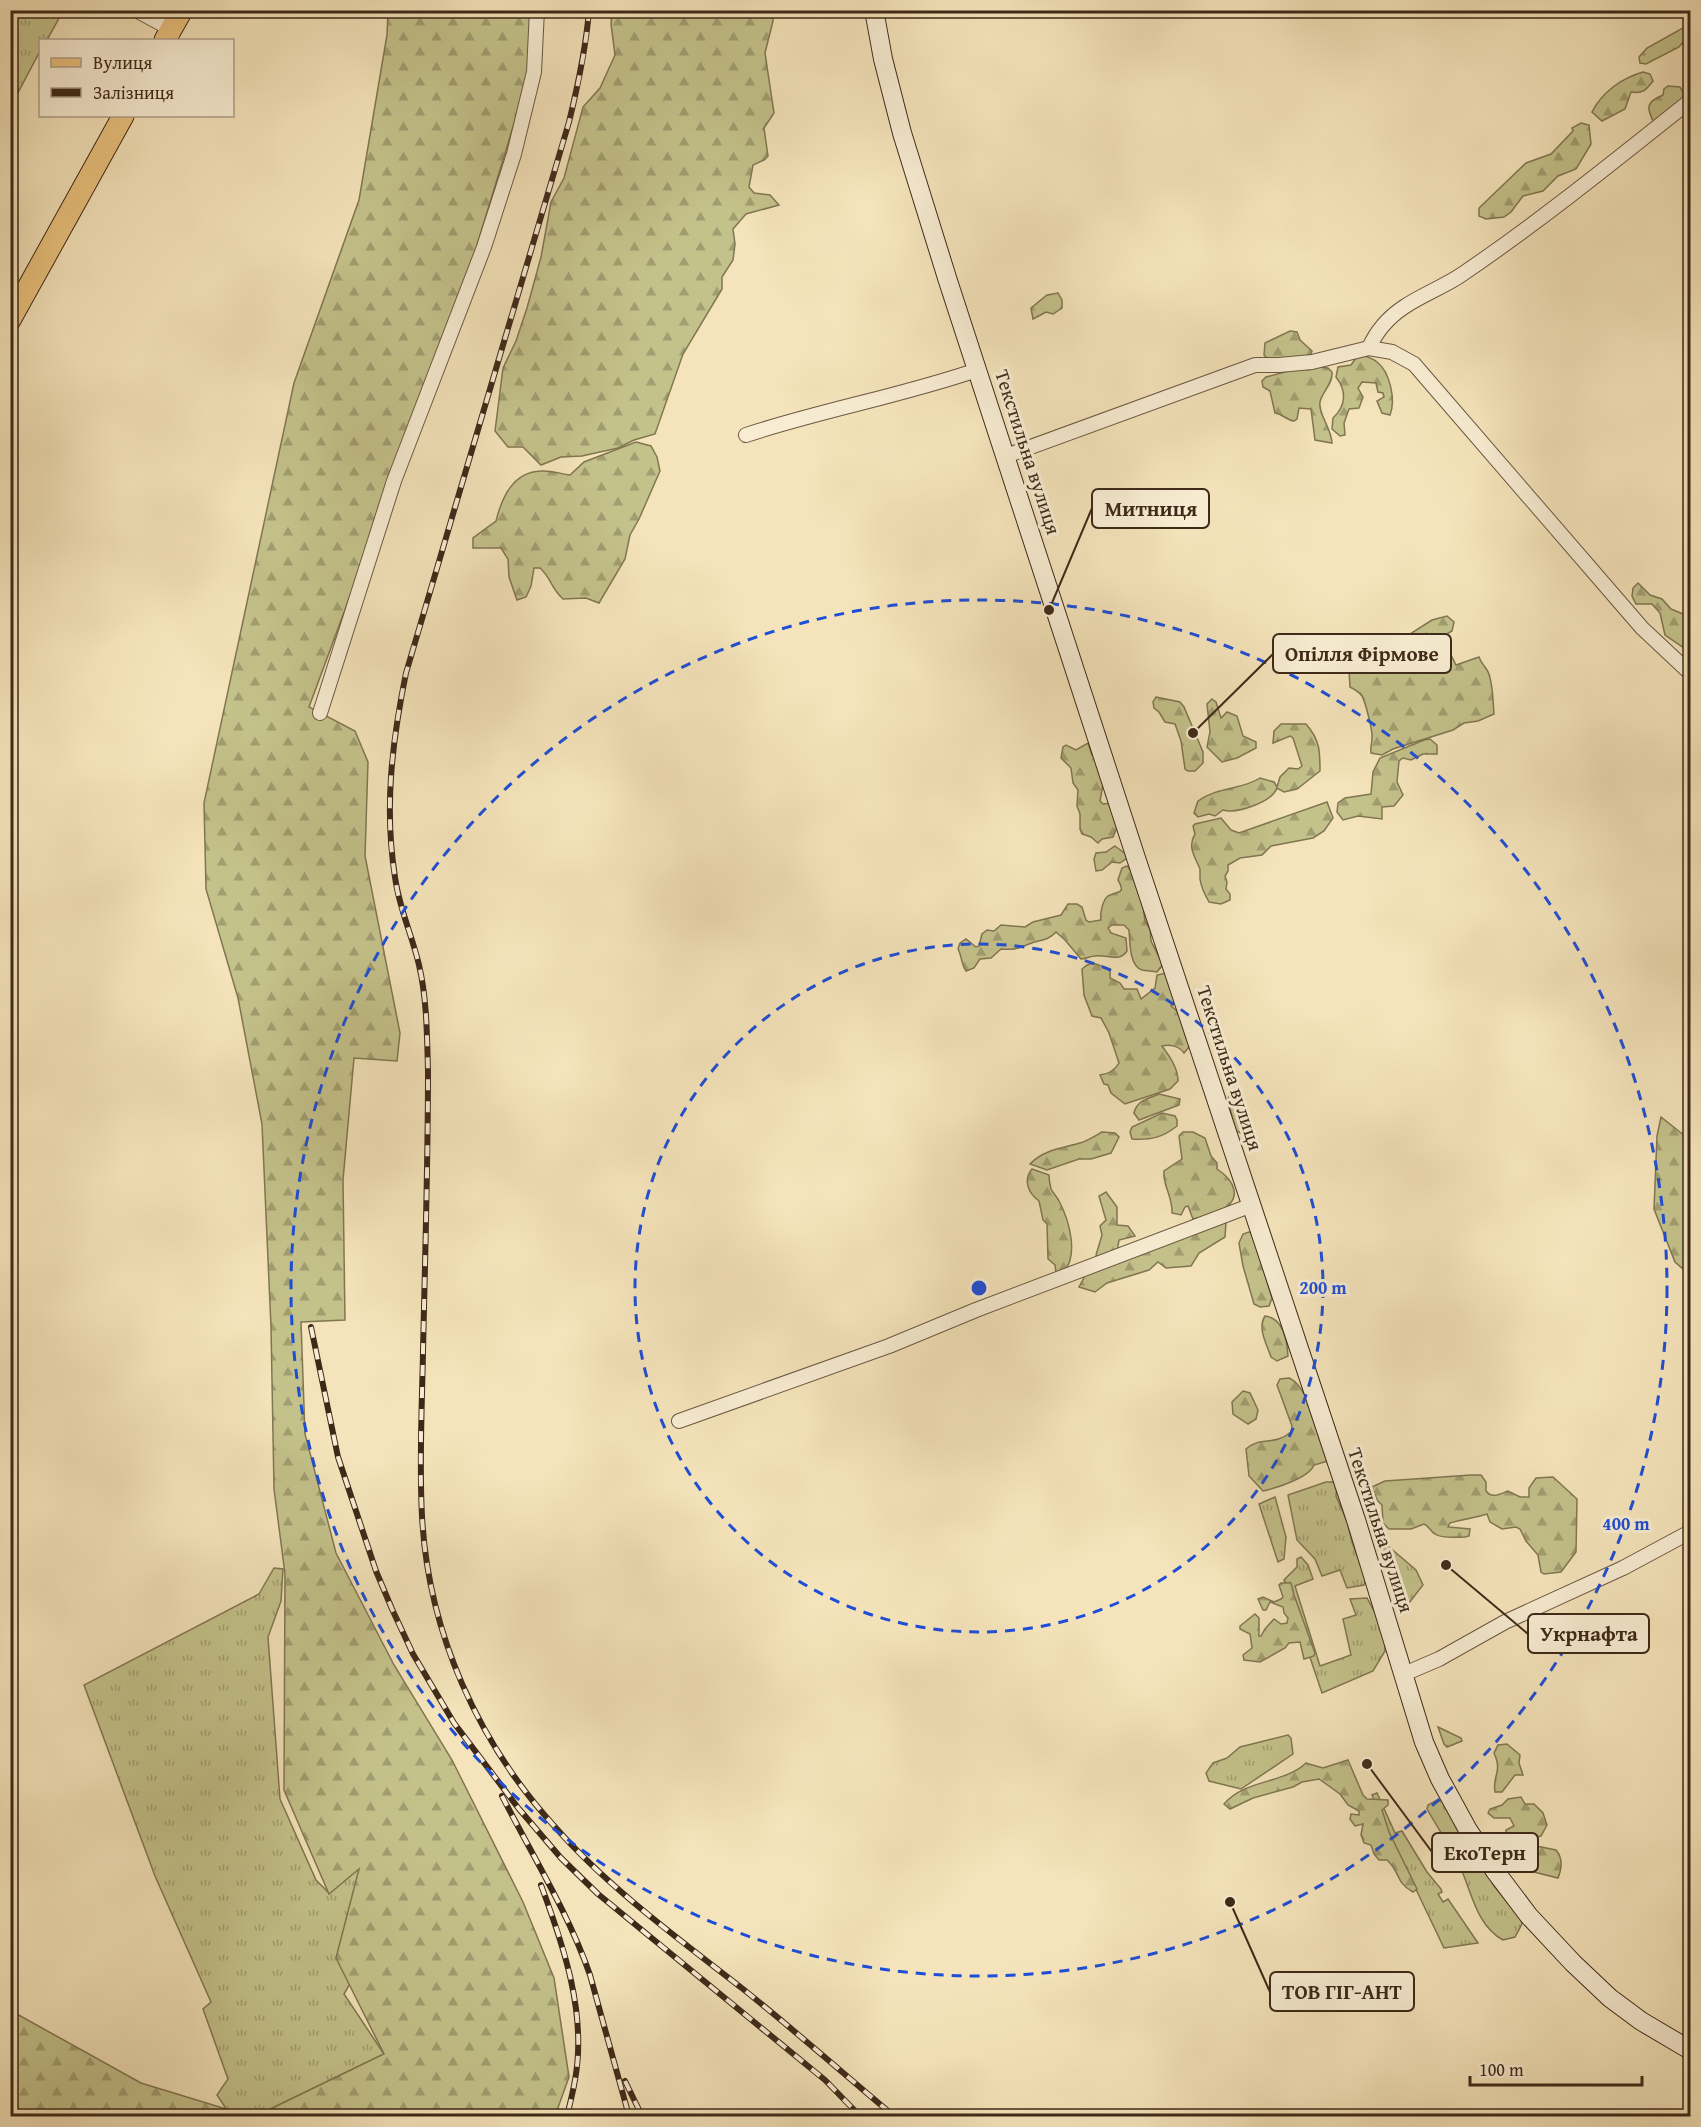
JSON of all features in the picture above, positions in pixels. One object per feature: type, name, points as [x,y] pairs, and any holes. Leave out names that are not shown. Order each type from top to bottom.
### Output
[{"type":"main road","points":[[10,320],[122,117]]},
{"type":"street","points":[[135,10],[172,27]]},
{"type":"street","points":[[320,713],[394,481],[483,247],[514,154],[534,72],[537,10]]},
{"type":"street","name":"Текстильна вулиця","points":[[874,10],[883,59],[902,133],[977,370],[1356,1520],[1424,1742],[1440,1779],[1468,1830],[1522,1907],[1573,1963],[1610,1998],[1641,2021],[1690,2050]]},
{"type":"street","points":[[1369,348],[1375,334],[1404,307],[1461,276],[1602,172],[1690,101]]},
{"type":"street","points":[[1006,456],[1255,364],[1279,365],[1312,362],[1369,348],[1392,352],[1414,364],[1642,628],[1690,673]]},
{"type":"street","points":[[746,435],[784,423],[934,385],[977,370]]},
{"type":"street","points":[[679,1421],[889,1346],[976,1310],[1252,1205]]},
{"type":"street","points":[[1404,1674],[1439,1659],[1505,1622],[1623,1568],[1690,1532]]},
{"type":"green space","points":[[11,10],[63,11],[48,39],[39,39],[39,53],[11,106]]},
{"type":"green space","points":[[388,11],[531,11],[528,78],[463,291],[309,707],[355,731],[368,762],[365,856],[400,1033],[397,1061],[354,1058],[343,1180],[345,1320],[301,1322],[305,1434],[336,1553],[394,1665],[452,1760],[523,1902],[554,1978],[569,2077],[555,2116],[256,2116],[384,2054],[336,1958],[359,1869],[329,1894],[284,1790],[285,1574],[274,1489],[271,1327],[262,1124],[238,998],[206,889],[204,803],[294,383],[359,200],[387,35]]},
{"type":"green space","points":[[612,11],[773,11],[773,21],[765,53],[774,113],[764,128],[768,156],[753,165],[749,187],[754,193],[770,195],[779,205],[746,214],[733,229],[735,244],[733,260],[722,277],[722,289],[683,354],[655,434],[634,440],[618,448],[582,456],[561,457],[541,465],[523,447],[508,447],[495,431],[503,368],[516,341],[527,308],[541,257],[551,202],[564,178],[583,107],[600,88],[615,55],[611,24]]},
{"type":"green space","points":[[1690,24],[1690,34],[1679,47],[1646,64],[1640,63],[1639,57],[1647,48]]},
{"type":"green space","points":[[1643,72],[1650,74],[1653,81],[1644,91],[1631,92],[1625,109],[1602,121],[1592,112],[1601,98],[1613,87]]},
{"type":"green space","points":[[1668,86],[1680,87],[1683,100],[1654,123],[1649,106],[1653,100],[1663,95],[1664,89]]},
{"type":"green space","points":[[1581,123],[1589,125],[1591,144],[1576,169],[1558,176],[1543,191],[1523,196],[1511,212],[1504,217],[1486,219],[1479,216],[1479,208],[1526,163],[1551,154],[1573,131],[1572,128]]},
{"type":"green space","points":[[1058,293],[1062,300],[1062,308],[1053,314],[1046,312],[1033,319],[1031,308],[1047,295]]},
{"type":"green space","points":[[1290,331],[1297,332],[1300,340],[1312,351],[1310,357],[1267,358],[1264,355],[1265,343]]},
{"type":"green space","points":[[1359,354],[1375,361],[1385,372],[1391,387],[1392,409],[1390,415],[1382,413],[1377,401],[1384,397],[1383,393],[1378,392],[1376,383],[1362,382],[1358,388],[1363,397],[1359,408],[1349,409],[1344,423],[1345,435],[1340,436],[1332,429],[1333,418],[1344,398],[1340,382],[1336,377],[1338,367],[1351,365]]},
{"type":"green space","points":[[1316,367],[1328,368],[1332,372],[1331,380],[1321,398],[1320,407],[1332,443],[1315,440],[1311,409],[1299,408],[1297,419],[1294,421],[1275,413],[1270,391],[1263,387],[1262,381],[1266,377],[1300,368],[1309,370]]},
{"type":"green space","points":[[636,442],[651,446],[657,457],[660,471],[630,535],[625,559],[599,603],[586,598],[563,599],[540,568],[534,568],[531,586],[526,597],[517,600],[509,577],[508,559],[501,548],[473,548],[473,538],[496,521],[510,487],[531,472],[548,471],[570,475],[584,462]]},
{"type":"green space","points":[[1638,583],[1650,595],[1662,599],[1671,609],[1683,614],[1690,613],[1690,652],[1665,635],[1660,613],[1652,604],[1636,604],[1632,596],[1633,588]]},
{"type":"green space","points":[[1447,616],[1454,622],[1452,631],[1430,644],[1409,652],[1408,655],[1424,656],[1447,647],[1456,665],[1479,657],[1490,679],[1494,714],[1478,721],[1464,723],[1453,730],[1393,749],[1382,755],[1371,753],[1371,729],[1362,696],[1350,687],[1349,670],[1333,671],[1329,666],[1335,651],[1343,646],[1372,639],[1375,654],[1381,654],[1392,635],[1407,636],[1432,620]]},
{"type":"green space","points":[[1156,697],[1180,702],[1184,707],[1203,752],[1203,763],[1195,771],[1185,769],[1181,741],[1175,724],[1165,722],[1154,708],[1153,702]]},
{"type":"green space","points":[[1212,699],[1216,702],[1221,718],[1227,712],[1237,716],[1243,736],[1256,742],[1256,748],[1237,758],[1222,762],[1207,747],[1210,732],[1207,704]]},
{"type":"green space","points":[[1281,724],[1306,724],[1318,746],[1320,771],[1297,789],[1284,792],[1277,788],[1268,798],[1253,806],[1237,810],[1223,810],[1215,816],[1209,814],[1198,817],[1194,813],[1198,801],[1206,796],[1246,785],[1260,778],[1274,782],[1277,787],[1280,777],[1289,768],[1298,769],[1302,766],[1293,738],[1290,736],[1273,743],[1274,731]]},
{"type":"green space","points":[[1430,739],[1437,745],[1437,754],[1423,754],[1411,760],[1403,758],[1399,761],[1397,782],[1403,795],[1394,806],[1382,807],[1382,819],[1358,816],[1343,820],[1337,812],[1338,803],[1345,798],[1371,794],[1373,772],[1380,758]]},
{"type":"green space","points":[[1088,743],[1092,755],[1096,756],[1103,784],[1100,801],[1103,804],[1110,803],[1117,827],[1113,837],[1102,839],[1098,843],[1082,834],[1077,806],[1078,790],[1073,783],[1071,768],[1061,758],[1063,747],[1066,745],[1076,750]]},
{"type":"green space","points":[[1327,802],[1333,818],[1324,831],[1313,838],[1271,846],[1262,855],[1240,858],[1228,865],[1225,876],[1230,900],[1221,904],[1209,902],[1201,885],[1200,869],[1192,848],[1195,824],[1221,818],[1231,830],[1239,833]]},
{"type":"green space","points":[[1115,846],[1127,855],[1127,858],[1120,863],[1112,862],[1102,870],[1096,871],[1094,859],[1096,853],[1106,852]]},
{"type":"green space","points":[[1127,866],[1133,873],[1145,921],[1150,929],[1151,941],[1163,965],[1157,972],[1142,970],[1135,964],[1131,953],[1129,930],[1124,925],[1112,925],[1108,928],[1111,933],[1126,938],[1127,951],[1120,957],[1093,956],[1081,959],[1056,932],[1046,939],[1018,948],[1001,949],[991,958],[980,959],[974,968],[966,971],[958,949],[960,943],[966,939],[976,947],[979,946],[982,934],[987,930],[994,931],[1001,925],[1025,927],[1033,922],[1061,915],[1068,904],[1077,904],[1082,907],[1086,920],[1089,922],[1101,920],[1104,901],[1108,896],[1121,890],[1118,880],[1122,868]]},
{"type":"green space","points":[[1093,963],[1110,969],[1110,978],[1120,983],[1124,989],[1137,989],[1141,999],[1155,988],[1157,975],[1166,973],[1176,998],[1171,1006],[1180,1014],[1185,1024],[1189,1047],[1184,1053],[1174,1046],[1162,1046],[1178,1076],[1178,1081],[1170,1089],[1125,1104],[1111,1093],[1108,1085],[1104,1084],[1100,1075],[1116,1068],[1119,1063],[1109,1033],[1101,1018],[1092,1016],[1084,995],[1082,969]]},
{"type":"green space","points":[[1159,1094],[1180,1099],[1179,1105],[1139,1120],[1134,1113],[1138,1105]]},
{"type":"green space","points":[[1229,1095],[1238,1100],[1243,1110],[1241,1133],[1235,1128],[1228,1101]]},
{"type":"green space","points":[[1162,1113],[1175,1116],[1177,1126],[1156,1137],[1132,1139],[1130,1132],[1132,1127]]},
{"type":"green space","points":[[1661,1117],[1690,1140],[1690,1275],[1675,1262],[1654,1209],[1657,1136]]},
{"type":"green space","points":[[1102,1132],[1115,1133],[1119,1137],[1111,1153],[1091,1159],[1079,1159],[1047,1170],[1030,1164],[1047,1153],[1083,1142]]},
{"type":"green space","points":[[1183,1132],[1193,1132],[1205,1138],[1211,1156],[1217,1163],[1217,1169],[1232,1184],[1234,1195],[1232,1201],[1215,1214],[1193,1219],[1188,1206],[1181,1215],[1172,1213],[1164,1171],[1182,1159],[1179,1136]]},
{"type":"green space","points":[[1032,1169],[1049,1175],[1051,1189],[1063,1209],[1069,1228],[1071,1258],[1062,1273],[1056,1272],[1055,1265],[1048,1259],[1047,1224],[1043,1220],[1039,1201],[1032,1194],[1027,1182]]},
{"type":"green space","points":[[1106,1192],[1117,1207],[1117,1225],[1128,1226],[1135,1236],[1119,1240],[1117,1252],[1100,1258],[1096,1255],[1102,1235],[1100,1226],[1106,1220],[1099,1196]]},
{"type":"green space","points":[[1224,1220],[1226,1222],[1225,1237],[1199,1253],[1191,1266],[1166,1268],[1158,1262],[1149,1270],[1107,1283],[1095,1292],[1079,1287],[1086,1274],[1114,1257],[1134,1257],[1148,1245]]},
{"type":"green space","points":[[1253,1233],[1272,1298],[1269,1306],[1260,1307],[1254,1304],[1243,1266],[1239,1243],[1243,1234]]},
{"type":"green space","points":[[1265,1316],[1280,1325],[1287,1343],[1288,1356],[1277,1361],[1271,1357],[1264,1336],[1262,1326]]},
{"type":"green space","points":[[1289,1378],[1303,1391],[1328,1461],[1314,1465],[1306,1474],[1292,1482],[1263,1491],[1249,1476],[1246,1449],[1257,1443],[1279,1439],[1291,1432],[1292,1426],[1277,1385],[1280,1379]]},
{"type":"green space","points":[[1243,1391],[1250,1393],[1258,1410],[1256,1419],[1248,1424],[1233,1414],[1232,1402]]},
{"type":"green space","points":[[1481,1475],[1486,1482],[1486,1491],[1491,1495],[1508,1491],[1520,1497],[1529,1497],[1529,1488],[1536,1478],[1553,1477],[1577,1499],[1576,1552],[1561,1572],[1544,1574],[1541,1572],[1538,1555],[1526,1541],[1520,1529],[1516,1527],[1502,1529],[1490,1522],[1487,1514],[1450,1523],[1448,1527],[1470,1529],[1469,1536],[1465,1537],[1441,1537],[1424,1524],[1411,1529],[1389,1529],[1383,1523],[1382,1505],[1377,1500],[1372,1487],[1385,1481]]},
{"type":"green space","points":[[1326,1482],[1337,1482],[1336,1496],[1347,1521],[1366,1579],[1364,1585],[1347,1588],[1340,1570],[1322,1576],[1315,1559],[1297,1540],[1288,1495]]},
{"type":"green space","points":[[1275,1497],[1286,1537],[1284,1559],[1278,1562],[1259,1504]]},
{"type":"green space","points":[[1388,1546],[1416,1570],[1423,1585],[1405,1608],[1399,1610],[1381,1554],[1382,1550]]},
{"type":"green space","points":[[1301,1557],[1308,1565],[1313,1579],[1295,1586],[1320,1666],[1351,1655],[1343,1619],[1356,1615],[1350,1599],[1367,1598],[1385,1631],[1385,1651],[1373,1671],[1322,1693],[1284,1580],[1297,1567],[1297,1559]]},
{"type":"green space","points":[[274,1568],[283,1569],[281,1601],[268,1637],[280,1799],[316,1880],[329,1893],[359,1867],[355,1975],[344,1994],[384,2054],[256,2116],[249,2116],[227,2110],[217,2095],[228,2079],[203,2009],[211,2002],[155,1876],[84,1685],[259,1594]]},
{"type":"green space","points":[[1291,1583],[1315,1653],[1314,1656],[1304,1659],[1300,1642],[1289,1643],[1285,1648],[1260,1662],[1244,1660],[1243,1655],[1252,1648],[1250,1634],[1240,1629],[1240,1626],[1255,1614],[1259,1618],[1259,1636],[1261,1636],[1274,1619],[1281,1624],[1287,1623],[1288,1618],[1283,1607],[1270,1602],[1266,1610],[1263,1610],[1258,1599],[1263,1597],[1274,1602],[1281,1599],[1283,1597],[1279,1585]]},
{"type":"green space","points":[[1438,1727],[1461,1738],[1462,1741],[1447,1747]]},
{"type":"green space","points":[[1288,1735],[1291,1738],[1293,1754],[1241,1789],[1209,1781],[1206,1773],[1213,1763],[1227,1758],[1240,1747]]},
{"type":"green space","points":[[1507,1744],[1520,1755],[1519,1763],[1523,1775],[1515,1775],[1502,1792],[1495,1792],[1498,1765],[1494,1753],[1498,1745]]},
{"type":"green space","points":[[1348,1760],[1363,1795],[1367,1799],[1388,1800],[1388,1805],[1382,1810],[1389,1832],[1417,1889],[1413,1892],[1403,1885],[1387,1860],[1379,1860],[1371,1845],[1364,1843],[1361,1835],[1363,1824],[1355,1826],[1350,1819],[1351,1814],[1359,1815],[1359,1811],[1348,1805],[1340,1794],[1319,1779],[1302,1782],[1293,1787],[1253,1798],[1230,1809],[1224,1804],[1243,1790],[1287,1775],[1306,1763],[1323,1768]]},
{"type":"green space","points":[[1377,1793],[1395,1833],[1402,1831],[1427,1872],[1441,1889],[1442,1892],[1438,1894],[1443,1902],[1448,1899],[1478,1943],[1444,1948],[1379,1812],[1372,1795]]},
{"type":"green space","points":[[1521,1797],[1525,1804],[1534,1804],[1543,1813],[1547,1825],[1541,1836],[1526,1839],[1521,1846],[1506,1843],[1506,1830],[1514,1826],[1510,1818],[1494,1818],[1488,1813],[1490,1809],[1502,1805],[1508,1799]]},
{"type":"green space","points":[[1437,1800],[1443,1802],[1463,1839],[1480,1861],[1494,1886],[1521,1919],[1522,1924],[1515,1937],[1503,1940],[1486,1925],[1480,1916],[1463,1872],[1427,1809],[1428,1805]]},
{"type":"green space","points":[[1531,1845],[1556,1850],[1561,1863],[1558,1878],[1526,1870],[1525,1857]]},
{"type":"green space","points":[[15,2013],[141,2083],[249,2116],[11,2116],[10,2016]]},
{"type":"railway","points":[[589,10],[586,39],[569,122],[406,673],[393,750],[390,826],[395,877],[399,900],[422,978],[427,1031],[428,1141],[421,1455],[422,1516],[426,1559],[434,1602],[446,1643],[462,1684],[481,1723],[503,1760],[528,1795],[577,1850],[622,1893],[762,2005],[894,2116]]},
{"type":"railway","points":[[311,1327],[338,1457],[376,1571],[413,1654],[454,1723],[519,1809],[561,1858],[598,1894],[825,2080],[860,2116]]},
{"type":"railway","points":[[502,1796],[560,1906],[581,1952],[590,1975],[629,2116]]},
{"type":"railway","points":[[541,1885],[558,1932],[576,2006],[578,2055],[567,2116]]},
{"type":"railway","points":[[625,2081],[642,2116]]},
{"type":"place","name":"Митниця","points":[[1049,610]]},
{"type":"place","name":"Опілля Фірмове","points":[[1193,733]]},
{"type":"place","name":"Укрнафта","points":[[1446,1565]]},
{"type":"place","name":"ЕкоТерн","points":[[1367,1764]]},
{"type":"place","name":"ТОВ ГІГ-АНТ","points":[[1230,1902]]}]
